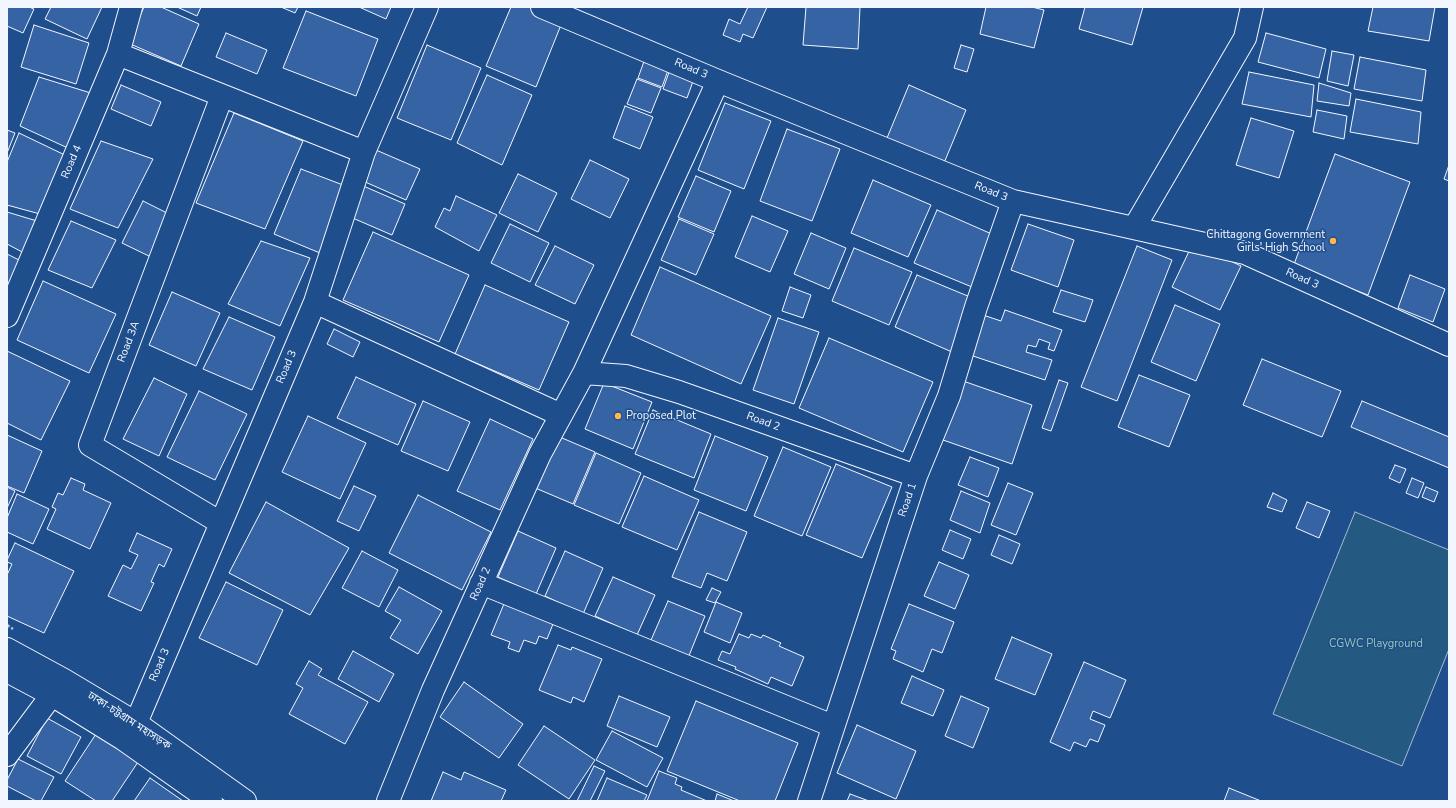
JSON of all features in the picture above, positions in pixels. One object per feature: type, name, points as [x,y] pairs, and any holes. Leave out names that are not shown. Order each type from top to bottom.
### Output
[{"type":"main road","name":"Road 4","points":[[7,316],[118,54],[131,7]]},
{"type":"main road","name":"Road 3","points":[[136,723],[314,302],[364,152],[427,7]]},
{"type":"main road","name":"Road 3","points":[[542,7],[1013,201],[1245,253],[1449,345]]},
{"type":"main road","points":[[1134,228],[1245,38],[1252,7]]},
{"type":"main road","points":[[118,54],[364,152]]},
{"type":"main road","name":"Road 2","points":[[388,801],[433,690],[540,454],[584,373],[718,80]]},
{"type":"main road","name":"Road 3A","points":[[221,523],[90,445],[222,96]]},
{"type":"main road","name":"Road 1","points":[[809,801],[916,476],[949,396],[976,307],[1013,201]]},
{"type":"main road","points":[[314,302],[561,415]]},
{"type":"main road","name":"Road 2","points":[[584,373],[626,376],[679,392],[916,476]]},
{"type":"main road","points":[[481,584],[833,726]]},
{"type":"main road","name":"ঢাকা-চট্টগ্রাম মহাসড়ক","points":[[7,649],[58,687],[123,739],[211,801]]},
{"type":"main road","name":"ঢাকা-চট্টগ্রাম মহাসড়ক","points":[[7,671],[58,687],[136,723],[245,801]]},
{"type":"main road","points":[[7,755],[58,687]]},
{"type":"green space","name":"CGWC Playground","points":[[1355,512],[1449,550],[1449,649],[1402,766],[1273,714]]},
{"type":"building","points":[[7,7],[29,7],[34,9],[23,33],[7,26]]},
{"type":"building","points":[[51,7],[102,7],[87,39],[45,19]]},
{"type":"building","points":[[144,7],[161,7],[199,24],[181,66],[128,43]]},
{"type":"building","points":[[177,7],[201,7],[197,16]]},
{"type":"building","points":[[281,7],[298,7],[295,13]]},
{"type":"building","points":[[359,7],[391,7],[386,19]]},
{"type":"building","points":[[511,7],[533,7],[563,20],[536,87],[486,66]]},
{"type":"building","points":[[748,7],[767,7],[753,38],[743,34],[740,42],[723,35],[729,19],[740,24]]},
{"type":"building","points":[[806,7],[860,7],[858,49],[803,45]]},
{"type":"building","points":[[986,7],[1032,7],[1044,10],[1034,48],[980,34]]},
{"type":"building","points":[[1085,7],[1143,7],[1132,45],[1079,29]]},
{"type":"building","points":[[1373,7],[1435,7],[1429,41],[1368,31]]},
{"type":"building","points":[[306,11],[378,39],[356,96],[283,68]]},
{"type":"building","points":[[34,25],[89,43],[76,84],[21,67]]},
{"type":"building","points":[[226,33],[267,50],[257,74],[216,57]]},
{"type":"building","points":[[1266,33],[1326,49],[1319,78],[1258,62]]},
{"type":"building","points":[[427,45],[481,68],[451,140],[397,118]]},
{"type":"building","points":[[961,45],[974,49],[967,72],[954,68]]},
{"type":"building","points":[[1332,51],[1354,55],[1348,86],[1327,81]]},
{"type":"building","points":[[647,53],[671,62],[662,87],[638,78]]},
{"type":"building","points":[[1360,57],[1426,70],[1422,101],[1354,89]]},
{"type":"building","points":[[672,64],[696,73],[687,98],[663,89]]},
{"type":"building","points":[[1249,72],[1314,85],[1311,117],[1242,104]]},
{"type":"building","points":[[487,75],[532,95],[502,165],[457,143]]},
{"type":"building","points":[[39,77],[94,94],[70,149],[20,126]]},
{"type":"building","points":[[637,79],[661,88],[651,113],[627,104]]},
{"type":"building","points":[[1319,83],[1351,93],[1349,106],[1317,101]]},
{"type":"building","points":[[121,85],[161,102],[151,126],[111,109]]},
{"type":"building","points":[[909,85],[966,110],[944,163],[887,138]]},
{"type":"building","points":[[1356,99],[1421,112],[1418,144],[1350,132]]},
{"type":"building","points":[[725,103],[771,121],[744,189],[698,170]]},
{"type":"building","points":[[625,106],[653,117],[640,149],[613,138]]},
{"type":"building","points":[[1317,110],[1347,116],[1344,139],[1313,132]]},
{"type":"building","points":[[234,113],[303,141],[265,229],[196,203]]},
{"type":"building","points":[[1251,118],[1294,131],[1279,178],[1236,165]]},
{"type":"building","points":[[787,129],[840,149],[812,221],[760,201]]},
{"type":"building","points":[[7,130],[15,133],[7,153]]},
{"type":"building","points":[[19,133],[69,157],[40,214],[7,205],[7,162]]},
{"type":"building","points":[[101,141],[153,159],[118,228],[70,209]]},
{"type":"building","points":[[376,150],[420,169],[406,200],[363,181]]},
{"type":"building","points":[[1335,154],[1410,182],[1368,295],[1293,267]]},
{"type":"building","points":[[590,160],[629,179],[610,218],[571,199]]},
{"type":"building","points":[[1449,165],[1449,181],[1444,179]]},
{"type":"building","points":[[301,169],[343,185],[320,253],[274,234]]},
{"type":"building","points":[[518,174],[557,193],[538,232],[499,213]]},
{"type":"building","points":[[696,176],[731,191],[714,232],[678,217]]},
{"type":"building","points":[[873,180],[931,205],[908,257],[851,233]]},
{"type":"building","points":[[361,185],[405,204],[392,235],[348,216]]},
{"type":"building","points":[[456,196],[497,215],[479,251],[435,227],[444,208],[450,211]]},
{"type":"building","points":[[143,201],[173,216],[153,258],[122,243]]},
{"type":"building","points":[[937,210],[994,235],[972,287],[914,263]]},
{"type":"building","points":[[7,212],[37,221],[26,254],[7,244]]},
{"type":"building","points":[[752,216],[788,231],[770,272],[735,257]]},
{"type":"building","points":[[679,219],[714,234],[696,275],[661,260]]},
{"type":"building","points":[[71,221],[116,240],[92,288],[48,270]]},
{"type":"building","points":[[510,224],[549,243],[530,282],[491,263]]},
{"type":"building","points":[[1028,224],[1074,240],[1058,287],[1011,270]]},
{"type":"building","points":[[373,232],[469,275],[439,342],[343,300]]},
{"type":"building","points":[[811,233],[846,248],[829,289],[794,274]]},
{"type":"building","points":[[261,241],[310,258],[280,326],[228,304]]},
{"type":"building","points":[[1193,243],[1241,266],[1220,310],[1172,287]]},
{"type":"building","points":[[555,246],[594,265],[575,304],[535,285]]},
{"type":"building","points":[[1137,246],[1172,260],[1117,401],[1081,387]]},
{"type":"building","points":[[854,248],[912,272],[889,325],[832,301]]},
{"type":"building","points":[[7,254],[23,262],[7,296]]},
{"type":"building","points":[[660,267],[771,316],[741,384],[631,335]]},
{"type":"building","points":[[917,275],[975,299],[952,352],[895,327]]},
{"type":"building","points":[[1410,275],[1445,289],[1433,322],[1398,308]]},
{"type":"building","points":[[43,281],[116,314],[89,373],[17,340]]},
{"type":"building","points":[[485,285],[569,322],[539,390],[455,354]]},
{"type":"building","points":[[790,287],[811,295],[803,318],[782,311]]},
{"type":"building","points":[[1061,290],[1093,300],[1085,322],[1053,312]]},
{"type":"building","points":[[172,292],[220,313],[196,366],[149,345]]},
{"type":"building","points":[[1175,305],[1220,324],[1196,381],[1151,362]]},
{"type":"building","points":[[1005,310],[1062,330],[1054,351],[1048,349],[1050,343],[1039,339],[1036,347],[1028,345],[1026,352],[1052,360],[1045,380],[970,355],[983,315],[1001,321]]},
{"type":"building","points":[[229,317],[275,337],[252,390],[203,369]]},
{"type":"building","points":[[778,318],[819,332],[794,404],[753,390]]},
{"type":"building","points":[[334,329],[360,342],[353,357],[327,344]]},
{"type":"building","points":[[829,338],[933,382],[903,452],[799,408]]},
{"type":"building","points":[[7,351],[70,381],[41,440],[7,423]]},
{"type":"building","points":[[1262,359],[1341,391],[1322,437],[1243,405]]},
{"type":"building","points":[[1139,375],[1190,395],[1169,447],[1118,427]]},
{"type":"building","points":[[356,377],[416,404],[398,445],[337,418]]},
{"type":"building","points":[[154,378],[187,394],[159,456],[123,439]]},
{"type":"building","points":[[1059,380],[1068,383],[1051,431],[1042,428]]},
{"type":"building","points":[[963,381],[1032,405],[1012,464],[943,440]]},
{"type":"building","name":"Proposed Plot","points":[[604,383],[652,402],[633,449],[585,429]]},
{"type":"building","points":[[199,391],[247,414],[215,480],[167,457]]},
{"type":"building","points":[[423,401],[470,422],[448,471],[401,451]]},
{"type":"building","points":[[1362,401],[1449,437],[1449,468],[1351,427]]},
{"type":"building","points":[[653,410],[711,434],[694,478],[635,454]]},
{"type":"building","points":[[308,416],[366,443],[340,499],[282,472]]},
{"type":"building","points":[[490,419],[533,439],[500,510],[457,491]]},
{"type":"building","points":[[7,435],[42,451],[24,493],[7,486]]},
{"type":"building","points":[[555,435],[595,452],[573,504],[533,487]]},
{"type":"building","points":[[715,436],[768,457],[746,511],[694,490]]},
{"type":"building","points":[[783,447],[831,467],[802,536],[754,516]]},
{"type":"building","points":[[596,453],[641,473],[619,524],[574,505]]},
{"type":"building","points":[[970,457],[999,468],[988,497],[958,485]]},
{"type":"building","points":[[836,464],[892,487],[862,558],[806,535]]},
{"type":"building","points":[[1395,465],[1406,469],[1400,483],[1389,478]]},
{"type":"building","points":[[644,476],[699,500],[677,550],[622,527]]},
{"type":"building","points":[[71,478],[85,484],[83,490],[111,503],[90,549],[47,529],[56,509],[52,507],[58,493],[63,495]]},
{"type":"building","points":[[1412,478],[1424,483],[1418,498],[1406,493]]},
{"type":"building","points":[[1008,483],[1033,493],[1016,535],[991,525]]},
{"type":"building","points":[[354,486],[376,496],[359,531],[337,521]]},
{"type":"building","points":[[7,487],[15,491],[7,508]]},
{"type":"building","points":[[1426,487],[1438,492],[1434,502],[1422,497]]},
{"type":"building","points":[[961,491],[990,503],[980,533],[950,520]]},
{"type":"building","points":[[1273,493],[1287,500],[1282,512],[1267,507]]},
{"type":"building","points":[[17,494],[49,509],[33,544],[7,532],[7,518]]},
{"type":"building","points":[[418,495],[491,532],[462,590],[389,553]]},
{"type":"building","points":[[266,502],[349,548],[310,615],[229,573]]},
{"type":"building","points":[[1307,502],[1330,511],[1319,538],[1296,528]]},
{"type":"building","points":[[699,512],[747,532],[727,581],[707,573],[701,588],[672,577]]},
{"type":"building","points":[[950,530],[971,539],[963,559],[942,550]]},
{"type":"building","points":[[518,531],[556,548],[536,594],[498,577]]},
{"type":"building","points":[[137,533],[172,549],[164,567],[159,564],[151,582],[154,583],[141,611],[108,596],[123,565],[131,569],[138,555],[129,551]]},
{"type":"building","points":[[999,535],[1020,544],[1012,564],[991,555]]},
{"type":"building","points":[[15,543],[74,571],[44,633],[7,616],[7,560]]},
{"type":"building","points":[[362,551],[398,570],[379,607],[342,588]]},
{"type":"building","points":[[565,551],[603,568],[583,614],[545,596]]},
{"type":"building","points":[[7,562],[12,564],[7,575]]},
{"type":"building","points":[[939,562],[969,575],[955,609],[924,596]]},
{"type":"building","points":[[613,577],[655,595],[637,635],[595,616]]},
{"type":"building","points":[[226,582],[283,610],[257,665],[199,638]]},
{"type":"building","points":[[399,587],[442,611],[418,654],[390,638],[401,620],[385,611]]},
{"type":"building","points":[[712,588],[721,592],[715,603],[706,600]]},
{"type":"building","points":[[506,599],[555,619],[547,639],[539,636],[536,644],[524,640],[519,652],[508,648],[510,642],[491,635]]},
{"type":"building","points":[[668,601],[705,616],[686,663],[648,647]]},
{"type":"building","points":[[716,602],[742,613],[730,643],[704,632]]},
{"type":"building","points":[[909,604],[954,622],[942,653],[932,649],[923,672],[893,659],[896,651],[891,649]]},
{"type":"building","points":[[739,634],[749,638],[751,634],[761,638],[763,635],[781,643],[779,646],[804,657],[792,686],[771,677],[768,684],[735,669],[736,667],[718,660],[722,651],[730,654]]},
{"type":"building","points":[[1012,637],[1052,654],[1035,695],[995,679]]},
{"type":"building","points":[[558,645],[571,650],[572,647],[602,659],[584,702],[573,697],[571,703],[539,690]]},
{"type":"building","points":[[353,651],[394,674],[379,702],[338,679]]},
{"type":"building","points":[[309,661],[322,669],[318,675],[368,702],[345,744],[289,714],[303,688],[296,684]]},
{"type":"building","points":[[1084,662],[1126,680],[1110,718],[1093,711],[1090,719],[1105,725],[1098,742],[1090,739],[1086,747],[1074,742],[1070,751],[1050,742]]},
{"type":"building","points":[[912,676],[944,690],[933,716],[901,703]]},
{"type":"building","points":[[464,682],[523,724],[499,758],[440,717]]},
{"type":"building","points":[[619,696],[670,717],[657,747],[607,726]]},
{"type":"building","points":[[961,696],[989,708],[973,748],[945,736]]},
{"type":"building","points":[[696,701],[798,743],[775,801],[740,801],[667,771]]},
{"type":"building","points":[[47,718],[81,737],[61,774],[27,756]]},
{"type":"building","points":[[857,725],[916,751],[896,799],[837,773]]},
{"type":"building","points":[[544,726],[595,760],[569,799],[518,765]]},
{"type":"building","points":[[612,731],[663,758],[647,787],[596,760]]},
{"type":"building","points":[[96,734],[138,762],[112,801],[96,801],[65,781]]},
{"type":"building","points":[[18,759],[54,777],[41,801],[36,801],[7,786],[7,780]]},
{"type":"building","points":[[594,766],[605,771],[590,801],[577,801]]},
{"type":"building","points":[[659,771],[677,778],[675,784],[682,787],[681,790],[707,801],[647,801]]},
{"type":"building","points":[[443,772],[461,780],[464,772],[506,790],[501,801],[431,801]]},
{"type":"building","points":[[150,778],[183,801],[134,801]]},
{"type":"building","points":[[607,778],[647,795],[644,801],[597,801]]},
{"type":"building","points":[[1229,788],[1261,801],[1224,801]]},
{"type":"building","points":[[717,794],[734,801],[715,801]]},
{"type":"building","points":[[850,794],[869,801],[847,801]]},
{"type":"place","name":"Chittagong Government Girls' High School","points":[[1333,241]]},
{"type":"place","name":"Proposed Plot","points":[[618,416]]}]
